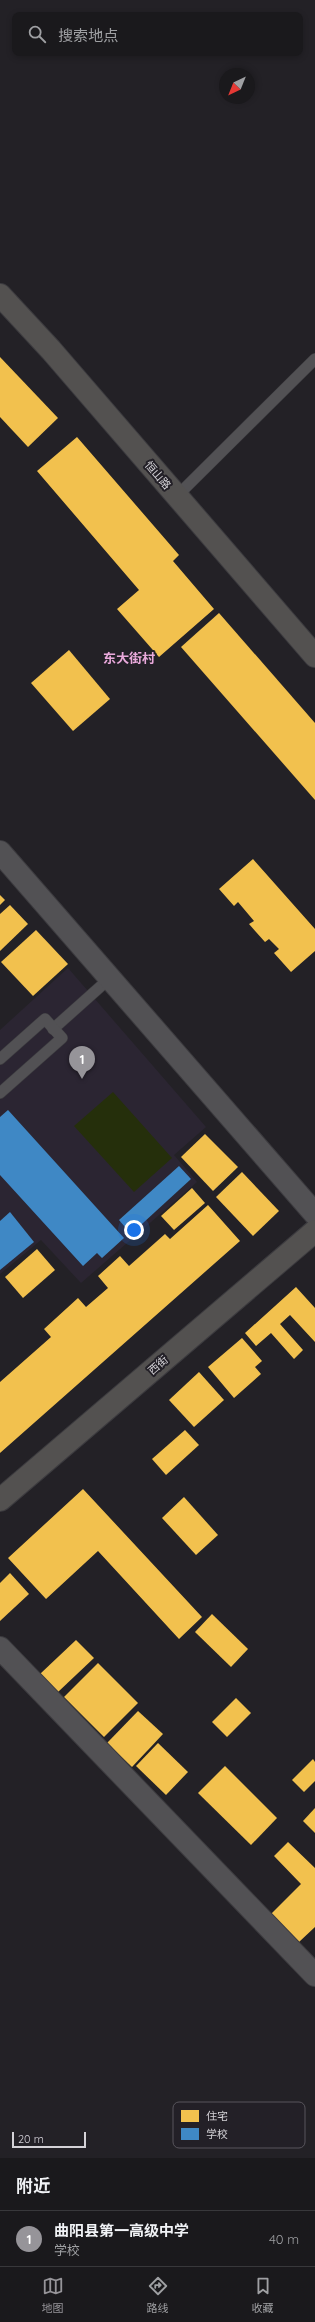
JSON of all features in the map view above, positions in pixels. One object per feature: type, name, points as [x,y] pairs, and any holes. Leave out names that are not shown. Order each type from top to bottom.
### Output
[{"type":"street","name":"恒山路","points":[[0,295],[51,350],[315,656]]},
{"type":"street","points":[[0,852],[315,1214]]},
{"type":"street","name":"西街","points":[[0,1500],[315,1231]]},
{"type":"street","points":[[0,1648],[315,1975]]},
{"type":"lane","points":[[177,496],[315,359]]},
{"type":"lane","points":[[53,1028],[110,978]]},
{"type":"lane","points":[[0,1060],[45,1019],[62,1038],[0,1093]]},
{"type":"shaded area","points":[[68,968],[206,1127],[174,1155],[197,1182],[81,1283],[41,1240],[0,1274],[0,1030]]},
{"type":"green space","points":[[113,1092],[172,1158],[134,1192],[74,1126]]},
{"type":"building: 住宅","points":[[0,357],[58,418],[28,447],[0,417]]},
{"type":"building: 住宅","points":[[77,437],[179,555],[173,561],[214,609],[159,657],[117,609],[139,590],[37,471]]},
{"type":"building: 住宅","points":[[219,613],[315,723],[315,800],[181,647]]},
{"type":"building: 住宅","points":[[69,650],[110,699],[73,731],[31,683]]},
{"type":"building: 住宅","points":[[253,859],[315,929],[315,951],[291,972],[274,953],[279,949],[269,939],[265,942],[249,924],[254,921],[238,902],[234,906],[219,889]]},
{"type":"building: 住宅","points":[[0,895],[5,900],[0,905]]},
{"type":"building: 住宅","points":[[10,905],[28,924],[0,951],[0,914]]},
{"type":"building: 住宅","points":[[36,930],[68,964],[33,996],[1,962]]},
{"type":"building: 住宅","points":[[205,1134],[238,1167],[213,1191],[181,1157]]},
{"type":"building: 住宅","points":[[242,1172],[279,1211],[253,1236],[216,1197]]},
{"type":"building: 住宅","points":[[192,1188],[205,1203],[174,1230],[161,1216]]},
{"type":"building: 住宅","points":[[208,1205],[240,1241],[0,1453],[0,1382],[51,1337],[44,1329],[78,1298],[86,1307],[108,1288],[98,1276],[120,1256],[129,1266],[165,1234],[170,1239]]},
{"type":"building: 住宅","points":[[37,1249],[55,1270],[23,1298],[5,1277]]},
{"type":"building: 住宅","points":[[296,1287],[315,1308],[315,1342],[290,1315],[280,1324],[303,1350],[294,1359],[271,1333],[256,1346],[245,1333]]},
{"type":"building: 住宅","points":[[242,1338],[262,1361],[255,1367],[261,1374],[234,1398],[208,1367]]},
{"type":"building: 住宅","points":[[199,1372],[224,1400],[194,1427],[169,1400]]},
{"type":"building: 住宅","points":[[185,1430],[199,1445],[166,1475],[152,1459]]},
{"type":"building: 住宅","points":[[83,1489],[202,1617],[179,1639],[98,1551],[46,1599],[8,1558]]},
{"type":"building: 住宅","points":[[184,1497],[218,1535],[196,1555],[162,1518]]},
{"type":"building: 住宅","points":[[10,1573],[29,1594],[0,1621],[0,1583]]},
{"type":"building: 住宅","points":[[212,1614],[248,1649],[231,1667],[195,1632]]},
{"type":"building: 住宅","points":[[76,1640],[94,1658],[58,1692],[40,1674]]},
{"type":"building: 住宅","points":[[98,1663],[138,1703],[104,1737],[64,1697]]},
{"type":"building: 住宅","points":[[236,1698],[251,1713],[227,1737],[212,1722]]},
{"type":"building: 住宅","points":[[138,1711],[163,1734],[132,1767],[107,1743]]},
{"type":"building: 住宅","points":[[158,1743],[188,1772],[166,1795],[136,1766]]},
{"type":"building: 住宅","points":[[313,1759],[315,1762],[315,1781],[304,1792],[292,1780]]},
{"type":"building: 住宅","points":[[225,1766],[277,1818],[251,1845],[198,1793]]},
{"type":"building: 住宅","points":[[315,1808],[315,1833],[303,1821]]},
{"type":"building: 住宅","points":[[288,1842],[315,1868],[315,1927],[299,1942],[271,1914],[301,1884],[274,1856]]},
{"type":"building: 学校","points":[[8,1110],[124,1238],[102,1258],[97,1253],[83,1266],[0,1175],[0,1117]]},
{"type":"building: 学校","points":[[179,1166],[191,1179],[131,1234],[119,1220]]},
{"type":"building: 学校","points":[[10,1212],[34,1242],[0,1270],[0,1221]]},
{"type":"place","name":"曲阳县第一高级中学","points":[[82,1079]]},
{"type":"district","name":"东大街村","points":[[129,658]]}]
